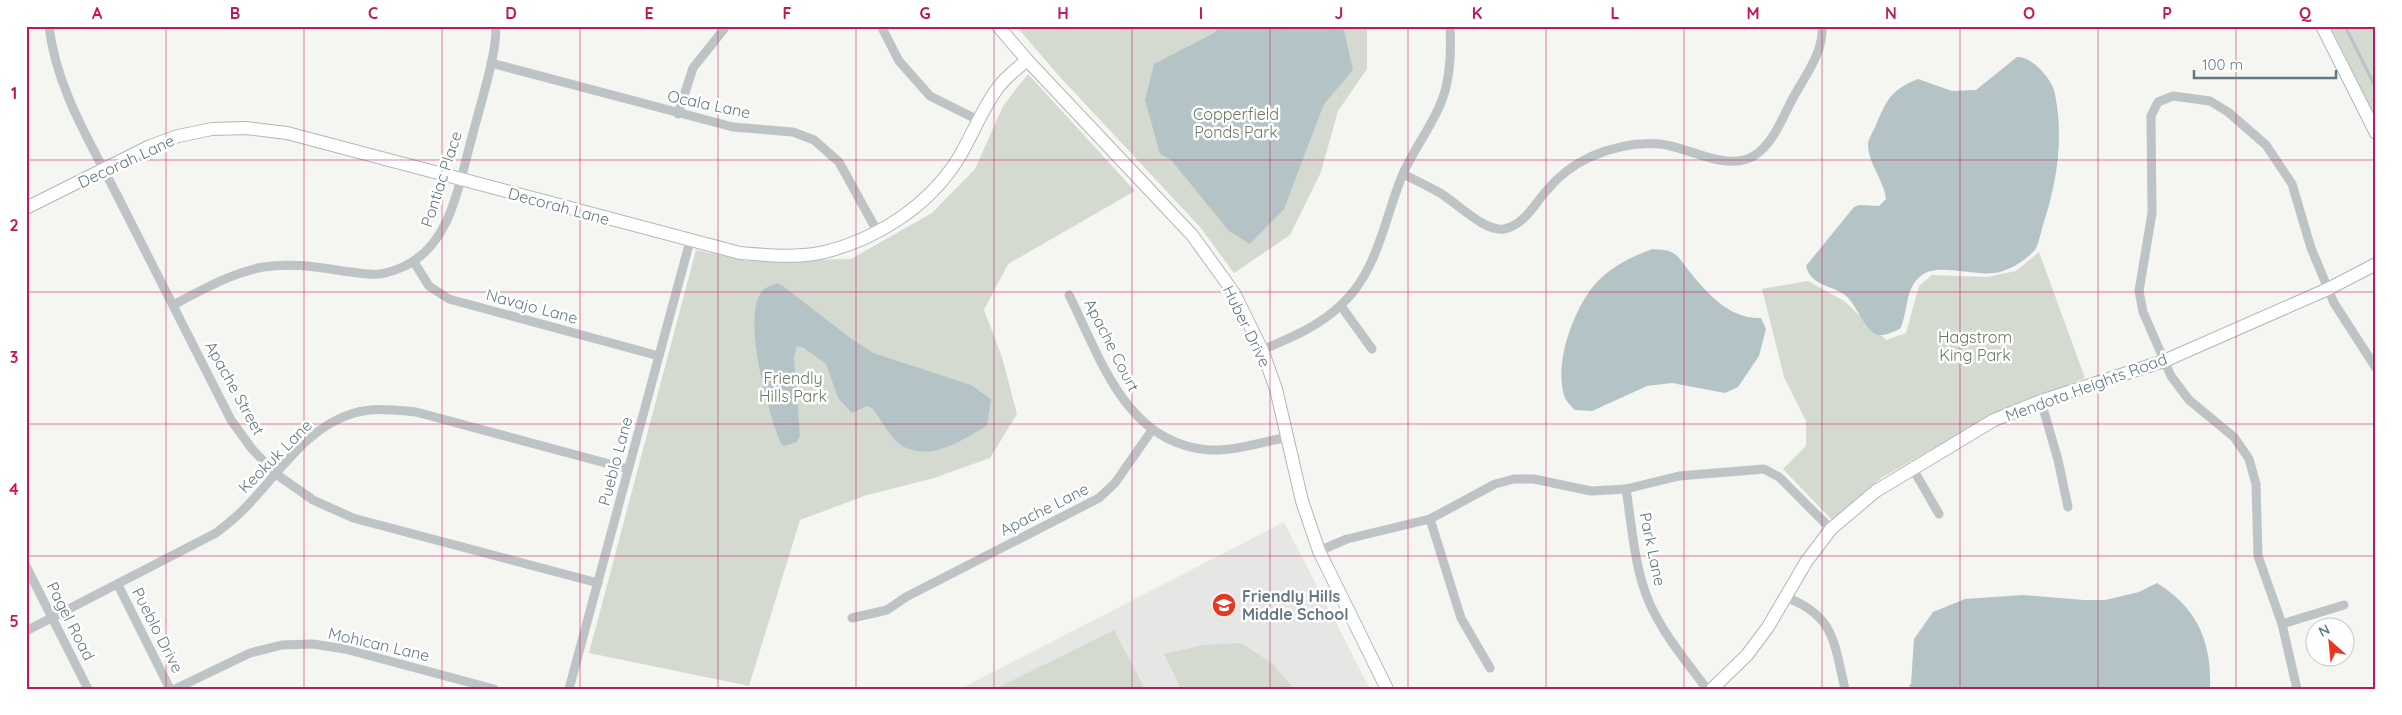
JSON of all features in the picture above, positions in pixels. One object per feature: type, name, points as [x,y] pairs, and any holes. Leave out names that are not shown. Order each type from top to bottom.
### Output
[{"type":"street","name":"Apache Street","points":[[50,26],[52,52],[71,104],[104,170],[232,420],[252,449],[276,474],[313,500],[353,518],[598,583]]},
{"type":"street","name":"Pontiac Place","points":[[173,305],[229,277],[264,267],[306,265],[371,275],[393,271],[414,262],[430,248],[443,232],[460,180],[491,63],[495,26]]},
{"type":"street","points":[[881,26],[899,61],[930,96],[978,120]]},
{"type":"street","name":"Huber Drive","points":[[998,26],[1027,60],[1192,235],[1234,294],[1262,350],[1276,389],[1302,501],[1319,551],[1387,689]]},
{"type":"street","points":[[1262,350],[1310,328],[1341,306],[1358,287],[1372,263],[1402,174],[1434,119],[1446,87],[1451,54],[1450,26]]},
{"type":"street","points":[[1402,174],[1439,192],[1480,222],[1493,229],[1505,229],[1523,220],[1549,187],[1568,171],[1587,158],[1611,148],[1636,144],[1661,144],[1731,162],[1744,160],[1758,153],[1769,141],[1817,55],[1822,26]]},
{"type":"street","points":[[2322,26],[2376,133]]},
{"type":"street","points":[[678,114],[693,68],[724,29]]},
{"type":"street","name":"Decorah Lane","points":[[26,208],[150,146],[178,136],[212,129],[246,128],[287,133],[740,253],[778,256],[819,253],[859,240],[896,222],[931,193],[957,161],[978,120],[998,87],[1027,60]]},
{"type":"street","name":"Ocala Lane","points":[[491,63],[733,128],[792,132],[814,140],[839,162],[877,231]]},
{"type":"street","points":[[2297,689],[2282,624],[2258,556],[2256,484],[2249,459],[2234,437],[2188,400],[2171,376],[2143,312],[2139,291],[2152,213],[2151,116],[2158,102],[2173,96],[2210,101],[2228,112],[2266,145],[2292,184],[2312,248],[2328,289],[2346,323],[2376,368]]},
{"type":"street","name":"Pueblo Lane","points":[[569,689],[690,240]]},
{"type":"street","name":"Navajo Lane","points":[[414,262],[429,286],[449,300],[658,356]]},
{"type":"street","name":"Mendota Heights Road","points":[[1712,689],[1747,655],[1768,627],[1806,562],[1832,529],[1876,491],[1994,420],[2041,401],[2164,360],[2328,289],[2376,264]]},
{"type":"street","name":"Apache Court","points":[[1070,295],[1120,396],[1134,415],[1152,430]]},
{"type":"street","points":[[1341,306],[1372,349]]},
{"type":"street","points":[[2041,401],[2058,460],[2068,507]]},
{"type":"street","name":"Keokuk Lane","points":[[26,631],[53,619],[216,533],[242,511],[304,442],[326,426],[354,413],[385,408],[416,412],[628,469]]},
{"type":"street","points":[[1152,430],[1179,444],[1210,450],[1233,448],[1288,437]]},
{"type":"street","name":"Apache Lane","points":[[852,618],[887,610],[906,597],[1099,498],[1115,483],[1152,430]]},
{"type":"street","points":[[1319,551],[1348,539],[1430,519],[1495,484],[1514,479],[1534,479],[1591,491],[1626,489],[1679,476],[1764,469],[1779,477],[1832,529]]},
{"type":"street","points":[[1913,469],[1939,514]]},
{"type":"street","name":"Park Lane","points":[[1626,489],[1639,568],[1649,601],[1667,635],[1707,689]]},
{"type":"street","points":[[1430,519],[1461,618],[1490,668]]},
{"type":"street","name":"Pagel Road","points":[[26,566],[88,689]]},
{"type":"street","name":"Pueblo Drive","points":[[118,585],[170,689]]},
{"type":"street","points":[[1785,598],[1803,604],[1820,616],[1832,634],[1845,689]]},
{"type":"street","points":[[2282,624],[2344,604]]},
{"type":"street","name":"Mohican Lane","points":[[175,689],[250,653],[282,646],[313,644],[345,649],[494,689]]},
{"type":"shaded area","points":[[1220,26],[1343,26],[1353,70],[1324,104],[1284,209],[1250,244],[1229,231],[1171,160],[1160,154],[1145,100],[1154,64],[1214,33]]},
{"type":"shaded area","points":[[2017,57],[2029,60],[2046,76],[2053,88],[2058,111],[2058,160],[2048,209],[2035,250],[2019,263],[2000,272],[1981,273],[1939,270],[1930,271],[1922,275],[1912,286],[1900,329],[1883,335],[1873,333],[1845,295],[1812,278],[1806,266],[1854,207],[1859,205],[1879,206],[1886,199],[1868,150],[1869,139],[1883,108],[1891,96],[1902,87],[1918,79],[1952,91],[1976,90]]},
{"type":"shaded area","points":[[1652,249],[1667,250],[1674,253],[1704,288],[1729,310],[1749,317],[1761,318],[1766,329],[1759,356],[1738,387],[1725,393],[1672,383],[1647,386],[1592,411],[1575,410],[1564,395],[1562,367],[1568,336],[1580,306],[1596,283],[1615,267]]},
{"type":"shaded area","points":[[777,283],[873,353],[971,385],[991,399],[987,426],[947,447],[937,450],[915,451],[904,447],[899,444],[872,408],[867,406],[852,413],[838,398],[826,364],[804,348],[797,346],[794,357],[800,436],[797,442],[784,446],[781,444],[764,389],[755,342],[754,320],[757,302],[763,290]]},
{"type":"shaded area","name":"Friendly Hills Middle School","points":[[1284,522],[1370,689],[960,689]]},
{"type":"shaded area","points":[[2157,583],[2182,603],[2199,627],[2205,641],[2208,656],[2210,689],[1911,689],[1909,685],[1911,684],[1914,639],[1933,612],[1965,599],[2023,595],[2105,600],[2139,592]]},
{"type":"green space","name":"Copperfield Ponds Park","points":[[1016,26],[1367,26],[1367,69],[1338,111],[1321,172],[1290,235],[1234,273],[1200,227],[1060,77]]},
{"type":"green space","points":[[2330,26],[2376,26],[2376,118]]},
{"type":"green space","name":"Friendly Hills Park","points":[[1028,74],[1135,191],[1008,264],[984,310],[1002,357],[1017,414],[990,458],[934,478],[867,495],[800,520],[749,686],[589,653],[696,250],[747,261],[851,259],[932,213],[975,169],[1003,106]]},
{"type":"green space","name":"Hagstrom King Park","points":[[2039,252],[2085,378],[1995,414],[1881,478],[1832,520],[1783,469],[1806,446],[1806,421],[1784,377],[1762,289],[1808,281],[1844,301],[1886,340],[1906,333],[1919,286],[1932,275],[1987,277],[2016,271]]},
{"type":"green space","points":[[1114,630],[1145,689],[995,689]]},
{"type":"green space","points":[[1241,643],[1272,663],[1294,689],[1181,689],[1164,654],[1203,645]]},
{"type":"waterway","points":[[2345,26],[2376,88]]},
{"type":"place","name":"Friendly Hills Middle School","points":[[1224,605]]}]
